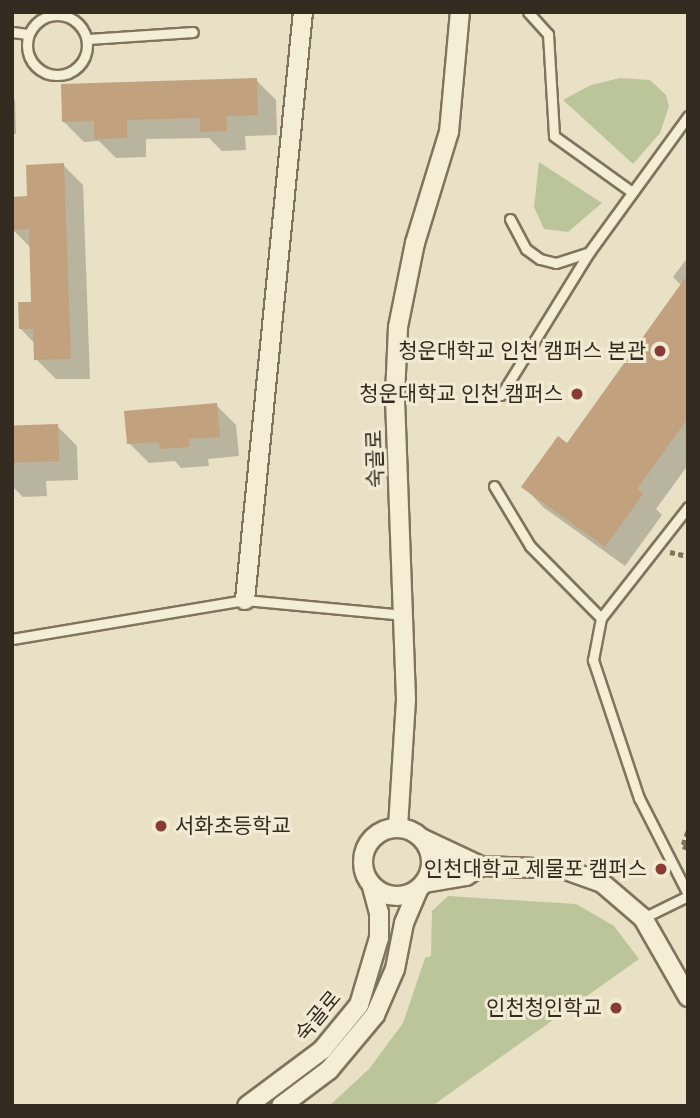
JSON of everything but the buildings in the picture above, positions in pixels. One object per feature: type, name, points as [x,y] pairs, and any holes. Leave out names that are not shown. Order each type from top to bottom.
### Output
[{"type":"street","points":[[245,600],[303,12]]},
{"type":"street","name":"숙골로","points":[[247,1106],[322,1051],[359,1005],[379,938],[379,913],[372,886],[363,867],[365,847],[379,832],[398,827],[404,615],[395,396],[398,327],[415,243],[449,132],[460,12]]},
{"type":"street","points":[[398,827],[481,866],[582,874],[602,883],[643,918],[688,997]]},
{"type":"street","name":"숙골로","points":[[281,1106],[329,1070],[375,1015],[395,969],[404,923],[432,866],[423,839]]},
{"type":"street","points":[[372,886],[389,896],[466,876],[481,866]]},
{"type":"lane","points":[[528,12],[548,34],[554,136],[632,192]]},
{"type":"lane","points":[[46,15],[67,18],[83,30],[88,39],[88,50],[76,69],[55,75],[35,65],[27,45],[28,34],[46,15]]},
{"type":"lane","points":[[12,32],[28,34]]},
{"type":"lane","points":[[88,39],[193,32]]},
{"type":"lane","points":[[501,395],[590,251],[688,116]]},
{"type":"lane","points":[[510,219],[526,250],[540,260],[556,263],[590,251]]},
{"type":"lane","points":[[494,486],[530,546],[601,618]]},
{"type":"lane","points":[[643,918],[688,895],[639,798],[593,660],[601,618],[688,507]]},
{"type":"lane","points":[[12,639],[245,600],[404,615]]},
{"type":"path","points":[[688,832],[683,846],[688,848]]},
{"type":"green space","points":[[620,78],[650,80],[666,95],[669,106],[660,133],[633,164],[563,100],[591,85]]},
{"type":"green space","points":[[539,162],[602,203],[568,232],[544,229],[534,207]]},
{"type":"green space","points":[[448,896],[576,904],[614,926],[639,959],[432,1106],[329,1106],[369,1069],[403,1023],[425,958],[431,956],[432,911]]},
{"type":"place","name":"청운대학교 인천 캠퍼스 본관","points":[[660,351]]},
{"type":"place","name":"청운대학교 인천 캠퍼스","points":[[577,394]]},
{"type":"place","name":"서화초등학교","points":[[161,826]]},
{"type":"place","name":"인천대학교 제물포 캠퍼스","points":[[661,869]]},
{"type":"place","name":"인천청인학교","points":[[616,1008]]}]
